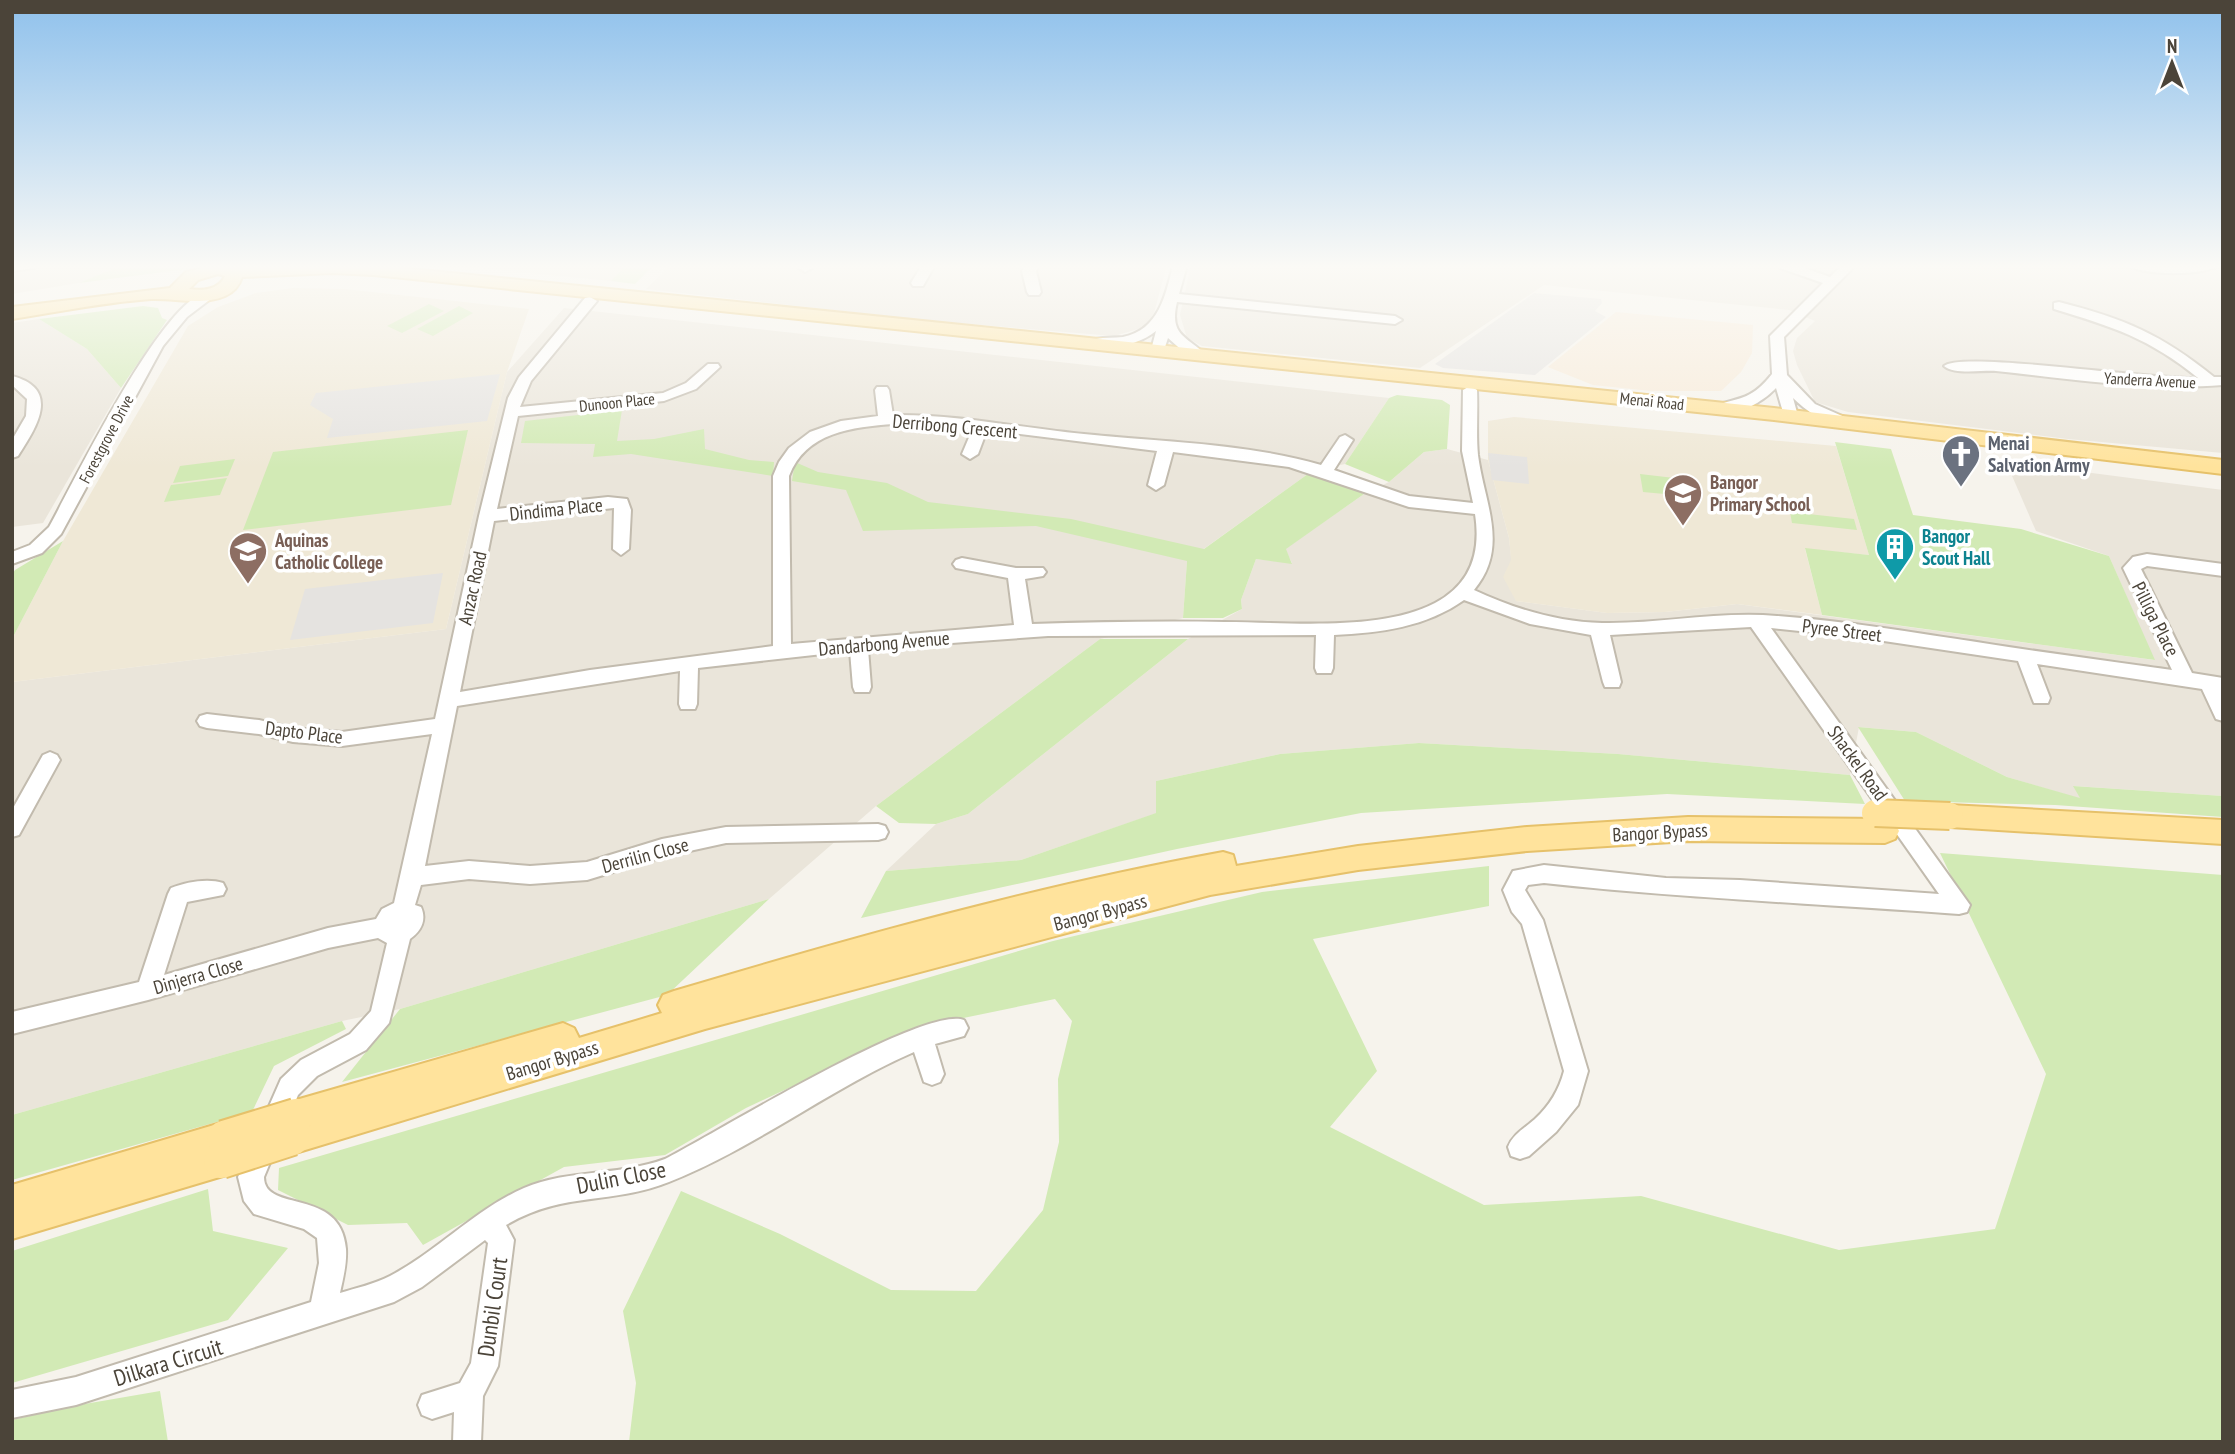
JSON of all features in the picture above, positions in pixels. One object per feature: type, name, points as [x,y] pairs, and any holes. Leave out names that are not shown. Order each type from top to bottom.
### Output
[{"type":"main road","name":"Menai Road","points":[[936,333],[1114,352],[1203,358],[2146,457]]},
{"type":"main road","name":"Menai Road","points":[[983,333],[1158,350],[1171,356],[1203,358]]},
{"type":"main road","name":"Menai Road","points":[[1114,352],[1143,353],[1158,350]]},
{"type":"main road","name":"Menai Road","points":[[1470,387],[1844,422],[2223,467]]},
{"type":"main road","name":"Bangor Bypass","points":[[12,1222],[294,1127],[705,1015],[1210,883],[1358,858],[1527,839],[1688,829],[1880,822],[2223,832]]},
{"type":"main road","name":"Bangor Bypass","points":[[1954,824],[2223,849]]},
{"type":"main road","name":"Bangor Bypass","points":[[12,1202],[223,1149]]},
{"type":"street","name":"Forestgrove Drive","points":[[55,530],[157,345],[167,333]]},
{"type":"street","name":"Anzac Road","points":[[323,1313],[334,1253],[328,1232],[320,1222],[263,1205],[257,1200],[250,1186],[251,1177],[284,1096],[297,1078],[358,1041],[381,1016],[395,923],[412,877],[447,701],[511,412],[524,380],[564,333]]},
{"type":"street","points":[[1072,341],[1130,341],[1145,333]]},
{"type":"street","points":[[1158,350],[1162,333]]},
{"type":"street","points":[[1172,333],[1184,348],[1203,358]]},
{"type":"street","points":[[1780,333],[1777,336],[1775,353],[1791,419]]},
{"type":"street","points":[[2139,333],[2217,382]]},
{"type":"street","name":"Yanderra Avenue","points":[[1951,366],[1980,365],[2182,384],[2217,382]]},
{"type":"street","name":"Dunoon Place","points":[[511,412],[664,397],[685,391],[701,381],[713,367]]},
{"type":"street","points":[[1717,409],[1743,406],[1757,400],[1779,375]]},
{"type":"street","points":[[1779,375],[1810,407],[1844,422]]},
{"type":"street","points":[[12,453],[17,437],[34,416],[34,398],[22,384],[13,381]]},
{"type":"street","name":"Dandarbong Avenue","points":[[447,701],[564,679],[859,644],[1024,631],[1325,628],[1386,624],[1417,618],[1443,607],[1464,592],[1479,570],[1488,542],[1471,455],[1470,387]]},
{"type":"street","points":[[882,390],[886,420]]},
{"type":"street","name":"Derribong Crescent","points":[[782,652],[781,475],[785,461],[800,443],[833,428],[886,420],[981,427],[1259,457],[1326,470],[1400,499],[1428,505],[1483,509]]},
{"type":"street","points":[[970,454],[981,427]]},
{"type":"street","points":[[1326,470],[1345,440]]},
{"type":"street","points":[[1156,485],[1166,448]]},
{"type":"street","name":"Dindima Place","points":[[487,516],[621,503],[624,510],[621,549]]},
{"type":"street","points":[[12,550],[39,540],[55,530]]},
{"type":"street","points":[[12,558],[36,549],[55,530]]},
{"type":"street","name":"Pilliga Place","points":[[2186,680],[2132,568],[2139,561],[2147,561],[2223,570]]},
{"type":"street","points":[[962,564],[1016,574],[1037,572]]},
{"type":"street","points":[[1016,574],[1024,631]]},
{"type":"street","name":"Pyree Street","points":[[1464,592],[1491,606],[1526,617],[1599,629],[1756,621],[2216,684]]},
{"type":"street","name":"Shackel Road","points":[[1520,1147],[1547,1124],[1569,1097],[1576,1071],[1532,920],[1520,905],[1514,890],[1521,877],[1544,874],[1666,887],[1740,889],[1959,905],[1756,621]]},
{"type":"street","points":[[1324,668],[1325,628]]},
{"type":"street","points":[[1599,629],[1612,682]]},
{"type":"street","points":[[859,644],[862,687]]},
{"type":"street","points":[[2025,656],[2041,698]]},
{"type":"street","points":[[688,704],[689,663]]},
{"type":"street","points":[[2216,684],[2223,714]]},
{"type":"street","name":"Dapto Place","points":[[207,721],[260,727],[293,735],[342,739],[443,725]]},
{"type":"street","points":[[12,829],[50,760]]},
{"type":"street","name":"Derrilin Close","points":[[412,877],[470,870],[530,875],[587,871],[662,848],[726,835],[878,832]]},
{"type":"street","points":[[148,990],[179,894],[215,889]]},
{"type":"street","name":"Dinjerra Close","points":[[12,1023],[148,990],[328,938],[395,923]]},
{"type":"street","name":"Dulin Close","points":[[323,1313],[394,1289],[420,1275],[487,1221],[509,1208],[551,1191],[662,1174],[882,1053],[921,1037],[956,1028]]},
{"type":"street","points":[[921,1037],[932,1074]]},
{"type":"street","name":"Dunbil Court","points":[[467,1440],[469,1394],[484,1366],[501,1240],[487,1221]]},
{"type":"street","name":"Dilkara Circuit","points":[[12,1404],[76,1391],[323,1313]]},
{"type":"street","points":[[432,1405],[469,1394]]},
{"type":"shaded area","points":[[12,333],[61,333],[87,349],[121,388],[43,523],[12,527]]},
{"type":"shaded area","name":"Aquinas Catholic College","points":[[184,333],[521,333],[507,372],[446,629],[12,682],[12,639],[63,541]]},
{"type":"shaded area","points":[[542,333],[792,333],[1389,398],[1345,464],[1312,471],[1187,561],[1183,618],[1100,639],[876,806],[769,899],[400,1009],[342,1021],[12,1115],[12,682],[446,629],[507,372]]},
{"type":"shaded area","points":[[1076,333],[1125,333],[1114,336]]},
{"type":"shaded area","points":[[1185,333],[1473,333],[1420,368],[1202,346],[1187,338]]},
{"type":"shaded area","points":[[1478,333],[1587,333],[1535,375],[1443,368],[1435,364]]},
{"type":"shaded area","points":[[1590,333],[1753,333],[1752,353],[1741,372],[1721,391],[1651,391],[1593,385],[1548,367]]},
{"type":"shaded area","points":[[1802,333],[2223,333],[2223,453],[2068,439],[1848,412],[1815,402],[1793,351],[1797,338]]},
{"type":"shaded area","points":[[500,374],[487,421],[327,438],[333,419],[310,405],[316,393]]},
{"type":"shaded area","name":"Bangor Primary School","points":[[1514,417],[1836,446],[1869,555],[1805,549],[1822,615],[1737,604],[1665,612],[1607,613],[1516,601],[1503,577],[1511,560],[1509,538],[1488,460],[1488,421]]},
{"type":"shaded area","points":[[1447,449],[1488,460],[1509,538],[1516,601],[1607,613],[1665,612],[1737,604],[2154,660],[2109,556],[2036,531],[2006,462],[2223,490],[2223,796],[2074,786],[2081,799],[2007,777],[1916,732],[1859,727],[1850,775],[1618,754],[1419,743],[1280,754],[1156,781],[1157,813],[1021,860],[886,871],[936,824],[968,814],[1188,639],[1242,609],[1241,600],[1256,559],[1292,563],[1285,549],[1364,494],[1389,482],[1424,452]]},
{"type":"shaded area","points":[[1488,453],[1527,457],[1529,484],[1492,480]]},
{"type":"shaded area","points":[[443,573],[433,623],[290,640],[305,589]]},
{"type":"green space","points":[[61,333],[158,333],[121,388],[87,349]]},
{"type":"green space","points":[[1397,395],[1442,400],[1450,405],[1447,449],[1424,452],[1389,482],[1345,464],[1389,398]]},
{"type":"green space","points":[[622,410],[617,441],[654,439],[704,429],[705,449],[749,460],[774,462],[773,476],[631,454],[593,457],[595,444],[521,443],[525,421]]},
{"type":"green space","points":[[468,430],[451,505],[243,530],[273,452]]},
{"type":"green space","points":[[1835,442],[1891,449],[1913,515],[2021,529],[2109,556],[2155,660],[1822,615],[1805,548],[1869,555]]},
{"type":"green space","points":[[235,459],[228,476],[173,483],[180,466]]},
{"type":"green space","points":[[795,462],[818,472],[887,483],[928,502],[1071,519],[1204,549],[1312,471],[1364,494],[1286,549],[1292,564],[1256,559],[1241,600],[1242,609],[1223,618],[1183,618],[1187,561],[1036,526],[863,531],[846,490],[792,481]]},
{"type":"green space","points":[[1640,474],[1683,479],[1686,496],[1643,492]]},
{"type":"green space","points":[[227,478],[220,495],[164,502],[171,485]]},
{"type":"green space","points":[[1790,512],[1854,519],[1857,530],[1792,523]]},
{"type":"green space","points":[[63,541],[12,639],[12,575],[15,570]]},
{"type":"green space","points":[[1100,639],[1188,639],[968,814],[936,824],[899,823],[876,806]]},
{"type":"green space","points":[[1858,727],[1916,732],[2007,777],[2080,798],[2073,786],[2223,796],[2223,817],[2055,805],[1905,801]]},
{"type":"green space","points":[[1419,743],[1618,754],[1850,775],[1865,804],[1667,794],[1361,813],[1177,849],[861,918],[886,871],[1021,860],[1156,813],[1156,781],[1280,754]]},
{"type":"green space","points":[[1940,853],[2223,875],[2223,1442],[629,1442],[636,1383],[623,1311],[681,1191],[780,1234],[891,1290],[976,1291],[1043,1210],[1059,1142],[1058,1079],[1072,1021],[1055,999],[920,1027],[746,1108],[665,1155],[564,1167],[423,1245],[407,1223],[348,1225],[278,1190],[279,1168],[1053,941],[1262,892],[1489,866],[1489,906],[1313,939],[1377,1071],[1330,1127],[1484,1205],[1641,1196],[1839,1250],[1995,1229],[2046,1074]]},
{"type":"green space","points":[[769,899],[667,995],[342,1082],[400,1009]]},
{"type":"green space","points":[[342,1021],[346,1029],[274,1066],[252,1112],[12,1180],[12,1115]]},
{"type":"green space","points":[[208,1189],[213,1231],[288,1248],[228,1320],[12,1383],[12,1251]]},
{"type":"green space","points":[[160,1391],[168,1442],[12,1442],[12,1420]]},
{"type":"place","name":"Menai Salvation Army","points":[[1961,488]]},
{"type":"place","name":"Bangor Primary School","points":[[1683,527]]},
{"type":"place","name":"Bangor Scout Hall","points":[[1895,581]]},
{"type":"place","name":"Aquinas Catholic College","points":[[248,585]]}]
